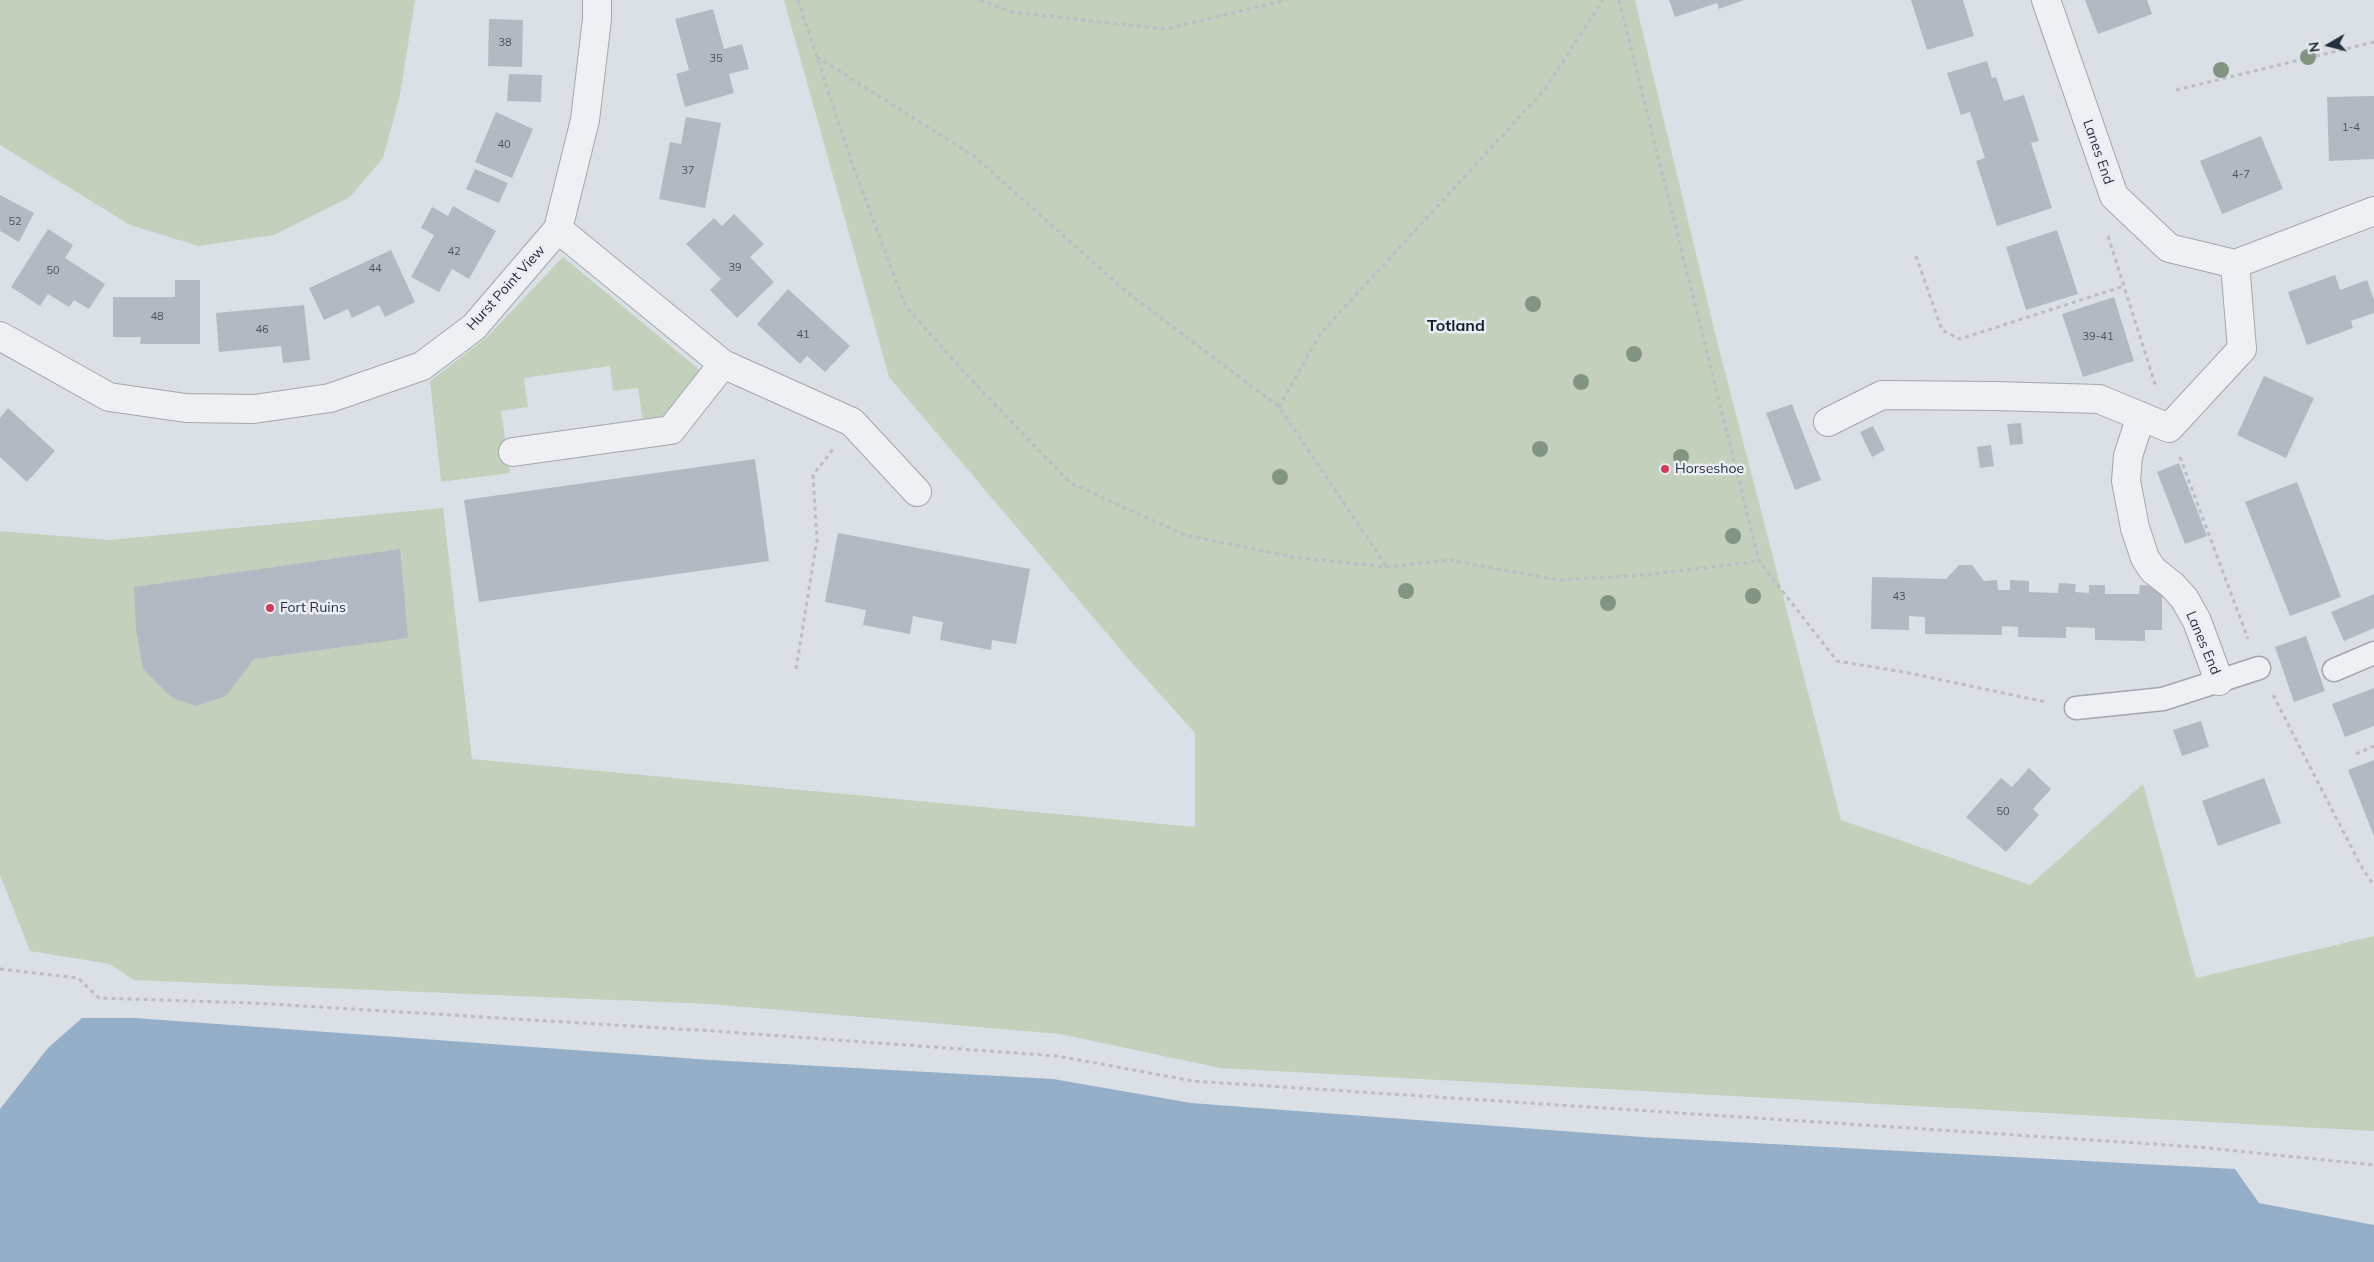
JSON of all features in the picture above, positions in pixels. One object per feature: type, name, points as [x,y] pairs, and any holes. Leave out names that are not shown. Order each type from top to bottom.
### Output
[{"type":"street","name":"Hurst Point View","points":[[0,336],[110,396],[186,408],[254,409],[330,398],[422,366],[474,327],[558,229],[585,120],[597,19],[597,0]]},
{"type":"street","name":"Lanes End","points":[[2046,0],[2114,196],[2169,248],[2234,264]]},
{"type":"street","points":[[1828,422],[1882,395],[2100,399],[2170,428],[2242,349],[2234,264],[2374,211]]},
{"type":"street","points":[[558,229],[723,364],[852,422],[918,492]]},
{"type":"street","points":[[513,452],[671,430],[723,364]]},
{"type":"street","name":"Lanes End","points":[[2141,416],[2128,456],[2126,481],[2135,528],[2145,558],[2152,570],[2172,585],[2184,598],[2197,621],[2219,681]]},
{"type":"lane","points":[[2334,670],[2374,653]]},
{"type":"lane","points":[[2076,708],[2163,699],[2259,668]]},
{"type":"path","points":[[798,0],[854,168],[906,307],[967,376],[1070,483],[1186,536],[1293,557],[1387,567],[1450,560],[1558,580],[1646,575],[1758,561]]},
{"type":"path","points":[[980,0],[1012,12],[1166,29],[1287,0]]},
{"type":"path","points":[[1279,407],[1320,334],[1545,89],[1603,0]]},
{"type":"path","points":[[1619,0],[1758,561],[1837,661],[1909,673],[2076,708]]},
{"type":"path","points":[[2176,90],[2374,42]]},
{"type":"path","points":[[817,58],[974,156],[1123,289],[1279,407],[1387,567]]},
{"type":"path","points":[[2105,229],[2170,428],[2259,668],[2361,866],[2374,886]]},
{"type":"path","points":[[1916,256],[1942,330],[1960,339],[2124,286]]},
{"type":"path","points":[[796,669],[818,540],[813,475],[852,422]]},
{"type":"path","points":[[2356,754],[2374,746]]},
{"type":"path","points":[[0,970],[78,978],[99,998],[253,1003],[713,1031],[1057,1056],[1193,1081],[2198,1147],[2374,1165]]},
{"type":"green space","points":[[0,0],[415,0],[400,95],[383,158],[350,197],[274,235],[198,246],[130,225],[0,145]]},
{"type":"green space","points":[[784,0],[1635,0],[1716,337],[1841,820],[2030,885],[2143,784],[2196,978],[2374,936],[2374,1131],[1220,1068],[1060,1034],[710,1004],[134,980],[110,964],[30,951],[0,875],[0,531],[109,540],[443,508],[472,759],[1195,827],[1195,733],[1132,663],[889,377]]},
{"type":"green space","points":[[563,257],[701,371],[665,418],[643,423],[638,388],[613,391],[610,366],[524,378],[528,407],[501,411],[510,473],[441,482],[430,381],[486,338]]},
{"type":"water","points":[[82,1018],[135,1018],[711,1060],[1053,1079],[1191,1103],[1642,1137],[2235,1169],[2259,1203],[2374,1225],[2374,1262],[0,1262],[0,1109],[48,1048]]},
{"type":"building","points":[[1669,0],[1744,0],[1719,9],[1717,3],[1675,17]]},
{"type":"building","points":[[1911,0],[1963,0],[1974,36],[1927,50]]},
{"type":"building","points":[[2085,0],[2147,0],[2152,14],[2098,34]]},
{"type":"building","points":[[713,9],[724,49],[742,44],[749,69],[729,74],[734,93],[685,107],[676,74],[689,70],[675,19]]},
{"type":"building","points":[[489,19],[523,20],[522,67],[488,66]]},
{"type":"building","points":[[1987,61],[1992,78],[1996,77],[2004,101],[2024,95],[2039,141],[2031,143],[2052,208],[1997,226],[1976,161],[1985,158],[1970,112],[1961,115],[1947,73]]},
{"type":"building","points":[[509,74],[542,75],[541,102],[507,101]]},
{"type":"building","points":[[2374,96],[2374,159],[2329,161],[2327,97]]},
{"type":"building","points":[[496,112],[533,129],[512,178],[475,162]]},
{"type":"building","points":[[686,117],[721,123],[705,208],[659,199],[670,142],[681,144]]},
{"type":"building","points":[[2261,136],[2283,189],[2222,214],[2200,161]]},
{"type":"building","points":[[475,169],[508,183],[499,203],[466,189]]},
{"type":"building","points":[[0,195],[34,213],[19,242],[0,231]]},
{"type":"building","points":[[453,206],[496,231],[469,279],[452,269],[439,292],[411,277],[434,235],[421,228],[432,207],[448,216]]},
{"type":"building","points":[[734,214],[764,244],[750,257],[774,282],[737,318],[710,290],[721,279],[686,244],[714,218],[722,226]]},
{"type":"building","points":[[48,229],[73,245],[65,258],[105,284],[89,309],[74,300],[69,307],[48,294],[40,306],[11,287]]},
{"type":"building","points":[[2057,230],[2078,294],[2026,310],[2006,247]]},
{"type":"building","points":[[391,250],[415,302],[385,317],[379,305],[352,318],[348,309],[324,320],[309,288]]},
{"type":"building","points":[[2335,275],[2340,290],[2367,280],[2374,300],[2374,313],[2351,321],[2353,328],[2307,345],[2288,292]]},
{"type":"building","points":[[175,280],[200,280],[200,344],[140,344],[141,337],[113,337],[113,297],[175,297]]},
{"type":"building","points":[[788,289],[850,346],[825,372],[807,356],[800,364],[757,324]]},
{"type":"building","points":[[2114,297],[2134,361],[2083,377],[2062,314]]},
{"type":"building","points":[[304,305],[310,360],[283,363],[281,346],[219,352],[216,313]]},
{"type":"building","points":[[2264,376],[2314,398],[2286,458],[2237,435]]},
{"type":"building","points":[[1792,404],[1821,480],[1795,490],[1766,413]]},
{"type":"building","points":[[8,408],[55,451],[27,482],[0,457],[0,418]]},
{"type":"building","points":[[2021,423],[2023,444],[2010,445],[2007,424]]},
{"type":"building","points":[[1873,426],[1885,450],[1872,457],[1860,432]]},
{"type":"building","points":[[1991,445],[1994,466],[1980,468],[1977,447]]},
{"type":"building","points":[[755,459],[769,561],[479,602],[464,500]]},
{"type":"building","points":[[2179,463],[2207,536],[2185,544],[2157,472]]},
{"type":"building","points":[[2297,482],[2341,597],[2290,616],[2245,502]]},
{"type":"building","points":[[838,533],[1030,569],[1016,644],[992,640],[991,650],[940,640],[943,622],[913,616],[910,634],[863,625],[866,610],[825,602]]},
{"type":"building","name":"Fort Ruins","points":[[400,549],[408,638],[254,659],[226,696],[195,706],[171,697],[143,669],[136,629],[134,587]]},
{"type":"building","points":[[1959,565],[1972,565],[1984,581],[1997,580],[1998,590],[2010,590],[2010,580],[2029,581],[2029,592],[2058,593],[2059,583],[2076,584],[2075,592],[2089,593],[2089,585],[2105,585],[2105,594],[2139,594],[2140,585],[2162,586],[2162,630],[2145,630],[2145,641],[2095,640],[2095,628],[2066,627],[2066,638],[2018,637],[2018,627],[2002,626],[2002,635],[1925,634],[1925,617],[1909,616],[1909,630],[1871,629],[1872,577],[1946,579]]},
{"type":"building","points":[[2374,594],[2374,628],[2344,641],[2331,612]]},
{"type":"building","points":[[2306,636],[2325,691],[2294,702],[2275,647]]},
{"type":"building","points":[[2374,688],[2374,726],[2345,737],[2332,704]]},
{"type":"building","points":[[2201,721],[2209,747],[2182,756],[2173,730]]},
{"type":"building","points":[[2374,760],[2374,836],[2348,770]]},
{"type":"building","points":[[2029,768],[2051,789],[2033,809],[2039,815],[2006,852],[1966,817],[2001,778],[2012,787]]},
{"type":"building","points":[[2264,778],[2281,823],[2218,846],[2202,801]]},
{"type":"place","name":"Horseshoe","points":[[1665,469]]},
{"type":"place","name":"Fort Ruins","points":[[270,608]]},
{"type":"district","name":"Totland","points":[[1456,326]]}]
